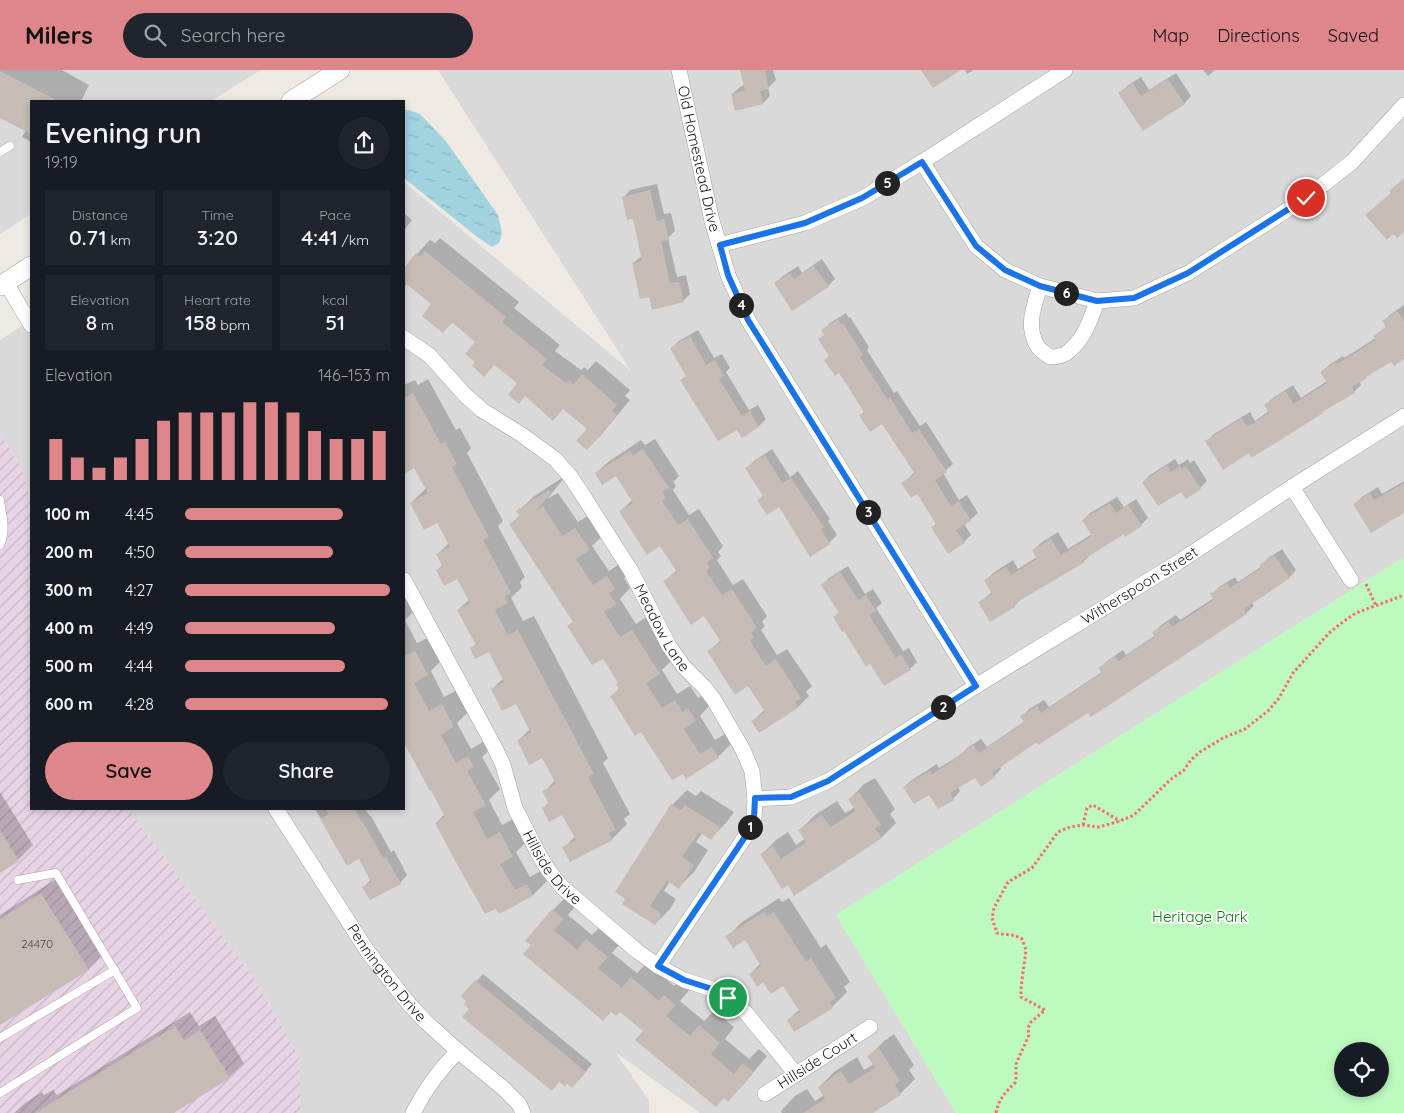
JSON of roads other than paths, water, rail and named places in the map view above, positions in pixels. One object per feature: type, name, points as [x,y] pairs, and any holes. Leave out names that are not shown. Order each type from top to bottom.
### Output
[{"type":"street","points":[[293,100],[340,70]]},
{"type":"street","name":"Old Homestead Drive","points":[[679,70],[712,220],[728,275],[748,320],[976,686]]},
{"type":"street","points":[[720,245],[805,223],[862,198],[922,162],[1065,70]]},
{"type":"street","points":[[922,162],[976,246],[1005,270],[1040,286],[1097,301],[1134,298],[1188,273],[1306,198],[1352,162],[1404,105]]},
{"type":"street","points":[[30,267],[3,284],[30,324]]},
{"type":"street","points":[[1040,286],[1031,315],[1031,326],[1039,349],[1050,357],[1060,356],[1069,351],[1082,335],[1092,317],[1097,301]]},
{"type":"street","name":"Meadow Lane","points":[[405,339],[429,355],[466,396],[482,410],[555,459],[570,476],[631,571],[669,646],[684,667],[714,700],[743,750],[752,771],[755,798],[754,818],[745,837],[658,966]]},
{"type":"street","name":"Witherspoon Street","points":[[755,798],[791,797],[828,781],[976,686],[1177,562],[1404,416]]},
{"type":"street","points":[[1292,487],[1358,581]]},
{"type":"street","name":"Hillside Drive","points":[[405,582],[494,746],[503,765],[515,808],[549,871],[562,887],[637,951],[658,966],[684,980],[712,989],[728,998],[746,1013],[796,1074]]},
{"type":"street","name":"Pennington Drive","points":[[277,810],[368,952],[409,1004],[426,1022],[519,1104],[523,1113]]},
{"type":"street","name":"Hillside Court","points":[[765,1094],[870,1027]]},
{"type":"street","points":[[413,1113],[428,1086],[458,1051]]},
{"type":"lane","points":[[0,152],[10,146]]},
{"type":"lane","points":[[0,500],[4,526],[0,545]]},
{"type":"lane","points":[[0,1093],[137,1008],[56,873],[18,880]]},
{"type":"lane","points":[[0,1038],[114,970]]},
{"type":"water","points":[[405,110],[420,114],[445,140],[498,215],[502,233],[499,243],[492,247],[405,179]]},
{"type":"park label","name":"Heritage Park","points":[[1200,917]]}]
